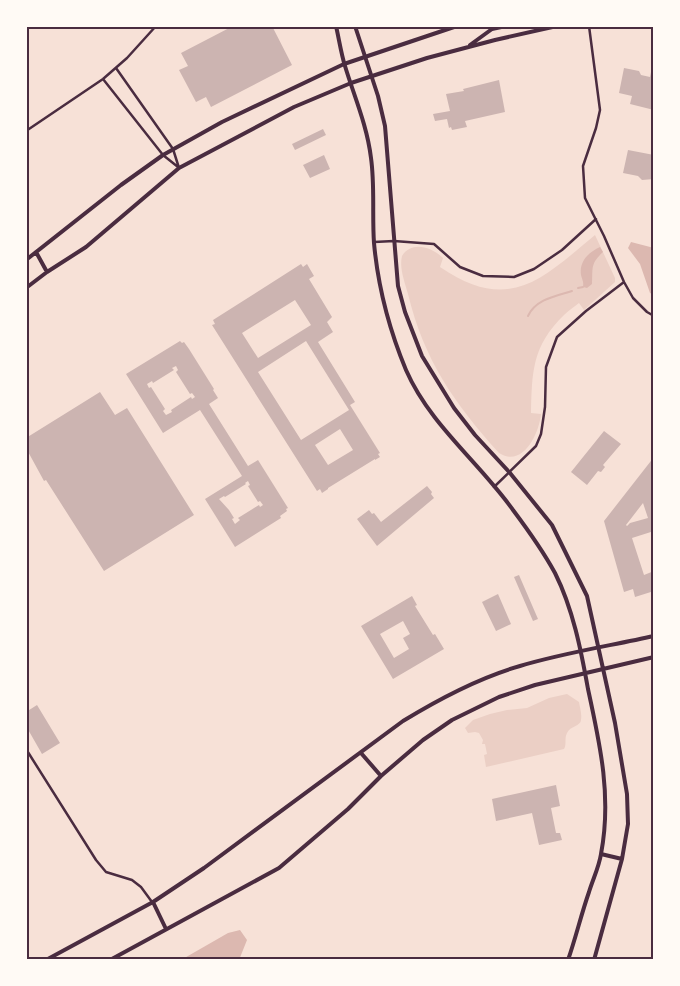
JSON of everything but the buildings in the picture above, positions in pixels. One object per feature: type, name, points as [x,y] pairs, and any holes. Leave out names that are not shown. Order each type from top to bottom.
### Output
[{"type":"main road","points":[[336,26],[344,64],[360,108],[371,157],[374,242],[378,274],[389,327],[408,374],[420,395],[448,435],[494,487],[533,537],[555,572],[569,606],[585,673],[605,781],[606,802],[601,854],[568,960]]},
{"type":"main road","points":[[355,26],[385,126],[398,286],[404,312],[422,356],[454,408],[552,525],[585,590],[604,668],[618,739],[627,794],[628,824],[622,859],[594,960]]},
{"type":"main road","points":[[26,260],[163,155],[222,122],[344,64],[457,26]]},
{"type":"main road","points":[[466,47],[492,30],[506,26]]},
{"type":"main road","points":[[26,288],[86,247],[179,168],[294,108],[371,76],[466,47],[557,26]]},
{"type":"main road","points":[[36,252],[47,272]]},
{"type":"main road","points":[[46,960],[153,902],[222,856],[403,721],[466,686],[519,666],[654,636]]},
{"type":"main road","points":[[110,960],[279,868],[348,809],[380,776],[423,740],[462,714],[516,691],[654,657]]},
{"type":"main road","points":[[361,753],[380,776]]},
{"type":"main road","points":[[601,854],[622,859]]},
{"type":"main road","points":[[153,902],[166,929]]},
{"type":"street","points":[[26,131],[103,79],[127,58],[156,26]]},
{"type":"street","points":[[589,26],[600,110],[583,166],[585,198],[633,298],[647,312],[654,316]]},
{"type":"street","points":[[116,68],[173,149],[179,168]]},
{"type":"street","points":[[103,79],[163,155],[179,168]]},
{"type":"street","points":[[374,242],[394,241],[434,244],[460,268],[482,276],[514,277],[534,269],[562,250],[596,219]]},
{"type":"street","points":[[494,487],[536,446],[542,434],[546,366],[557,337],[586,311],[624,282]]},
{"type":"street","points":[[26,749],[96,860],[106,872],[132,880],[141,887],[153,902]]},
{"type":"shaded area","points":[[595,235],[615,278],[615,282],[584,310],[579,303],[553,326],[540,349],[533,372],[531,413],[541,414],[537,431],[528,447],[522,453],[508,456],[499,453],[455,398],[432,360],[415,318],[401,266],[402,256],[411,248],[427,248],[443,258],[440,267],[464,281],[486,288],[505,289],[523,286],[540,277],[558,266]]},
{"type":"shaded area","points":[[631,242],[654,248],[654,295],[650,293],[640,264],[628,248]]},
{"type":"shaded area","points":[[600,247],[603,252],[594,263],[592,284],[587,288],[583,287],[581,270],[583,261],[589,254]]},
{"type":"shaded area","points":[[567,694],[579,702],[581,722],[567,733],[564,749],[486,767],[484,755],[487,754],[485,744],[482,744],[483,740],[479,733],[468,733],[465,728],[473,720],[507,710],[527,708],[549,698]]},
{"type":"shaded area","points":[[240,930],[247,940],[239,960],[181,960],[228,933]]},
{"type":"waterway","points":[[578,288],[583,287]]},
{"type":"waterway","points":[[528,316],[541,302],[572,291]]}]
